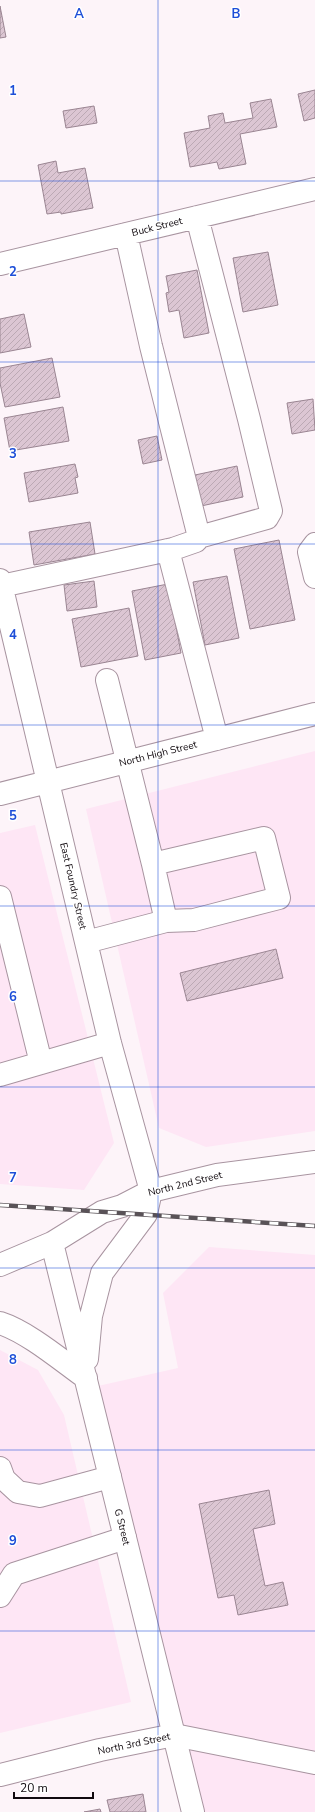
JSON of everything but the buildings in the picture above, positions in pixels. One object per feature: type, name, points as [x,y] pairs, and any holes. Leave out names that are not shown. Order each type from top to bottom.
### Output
[{"type":"street","name":"Buck Street","points":[[0,264],[315,189]]},
{"type":"street","points":[[1,583],[168,550],[196,541],[199,537],[267,518],[271,511],[197,217]]},
{"type":"street","points":[[126,234],[151,346],[199,537]]},
{"type":"street","points":[[315,544],[309,552],[315,577]]},
{"type":"street","points":[[168,550],[217,739]]},
{"type":"street","name":"East Foundry Street","points":[[1,583],[6,635],[48,782],[110,1043],[151,1191]]},
{"type":"street","points":[[107,680],[166,921]]},
{"type":"street","name":"North High Street","points":[[0,794],[315,714]]},
{"type":"street","points":[[86,942],[166,921],[194,920],[279,898],[264,838],[153,864]]},
{"type":"street","points":[[0,897],[41,1063]]},
{"type":"street","points":[[0,1075],[110,1043]]},
{"type":"street","name":"North 2nd Street","points":[[0,1265],[52,1243],[102,1212],[122,1206],[151,1191],[217,1175],[315,1162]]},
{"type":"street","points":[[86,1378],[91,1316],[102,1273],[146,1214],[151,1191]]},
{"type":"street","name":"G Street","points":[[52,1243],[192,1812]]},
{"type":"street","points":[[0,1323],[9,1326],[86,1378]]},
{"type":"street","points":[[0,1468],[4,1479],[18,1492],[40,1496],[110,1477]]},
{"type":"street","points":[[0,1596],[14,1574],[125,1538]]},
{"type":"street","name":"North 3rd Street","points":[[0,1775],[100,1750],[174,1735],[315,1763]]},
{"type":"shaded area","points":[[315,751],[315,1131],[206,1147],[159,1128],[86,809]]},
{"type":"shaded area","points":[[35,825],[114,1143],[84,1190],[0,1184],[0,833]]},
{"type":"shaded area","points":[[209,1247],[315,1255],[315,1812],[192,1812],[89,1388],[178,1368],[163,1293]]},
{"type":"shaded area","points":[[0,1350],[38,1370],[64,1415],[131,1702],[0,1733]]},
{"type":"railway","points":[[0,1205],[315,1226]]}]
